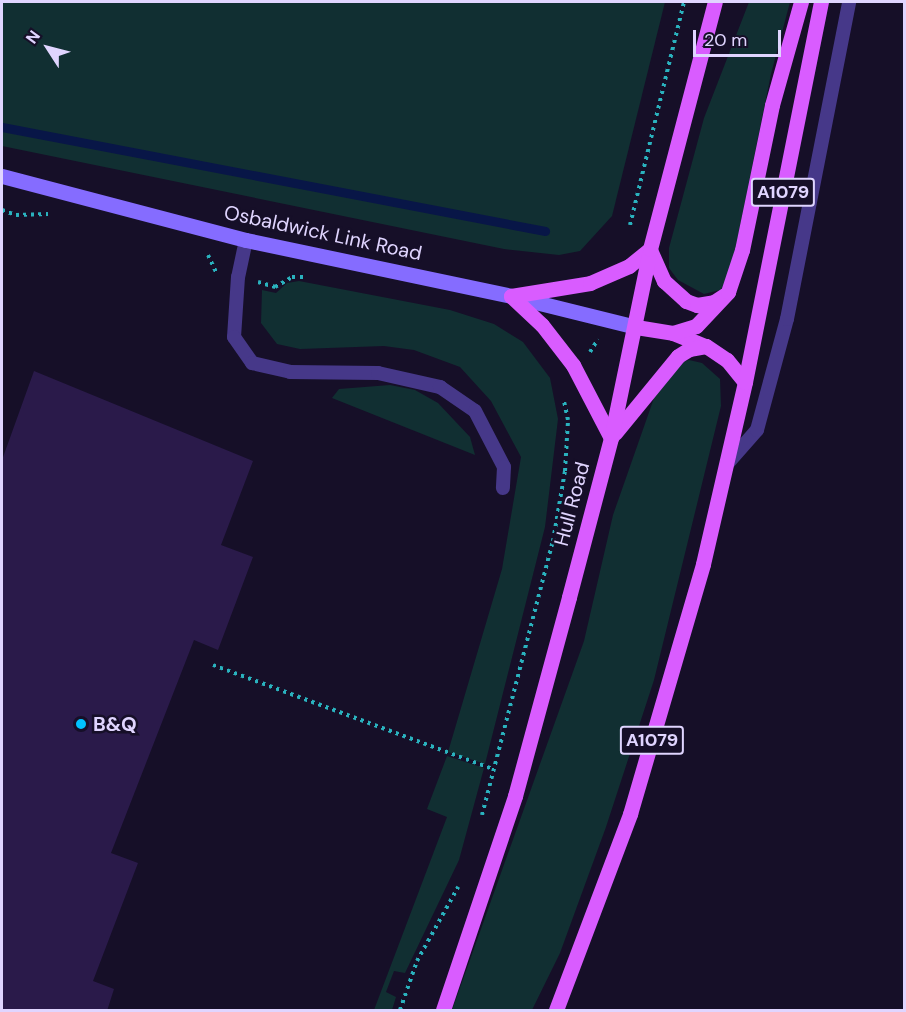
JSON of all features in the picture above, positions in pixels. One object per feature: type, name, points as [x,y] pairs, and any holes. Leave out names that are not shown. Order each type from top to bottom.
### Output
[{"type":"main road","name":"Hull Road","points":[[443,1011],[515,796],[612,438],[651,249],[715,2]]},
{"type":"main road","points":[[673,333],[696,326],[728,292],[742,249],[772,105],[801,2]]},
{"type":"main road","name":"A1079","points":[[555,1011],[630,814],[703,564],[728,463],[821,2]]},
{"type":"main road","points":[[511,296],[590,283],[629,266],[651,249],[664,281],[686,301],[697,305],[714,302],[728,292]]},
{"type":"main road","points":[[511,296],[542,325],[573,365],[612,438],[678,356],[689,349],[706,346]]},
{"type":"main road","points":[[636,327],[673,333],[706,346],[727,360],[745,382]]},
{"type":"street","name":"Osbaldwick Link Road","points":[[2,176],[246,240],[511,296],[636,327]]},
{"type":"lane","points":[[728,463],[757,430],[787,319],[849,2]]},
{"type":"lane","points":[[246,240],[238,277],[234,337],[252,363],[290,372],[378,373],[440,387],[475,411],[504,467],[503,488]]},
{"type":"path","points":[[628,235],[684,2]]},
{"type":"path","points":[[2,210],[16,215]]},
{"type":"path","points":[[275,287],[292,277],[307,277]]},
{"type":"path","points":[[480,825],[553,541],[565,471],[568,420],[564,399]]},
{"type":"path","points":[[213,665],[493,769]]},
{"type":"path","points":[[400,1011],[417,961],[463,879]]},
{"type":"green space","points":[[2,2],[665,2],[612,216],[580,251],[559,255],[504,249],[2,146]]},
{"type":"green space","points":[[749,2],[790,2],[771,74],[729,280],[720,290],[704,294],[678,280],[669,268],[669,248],[704,118]]},
{"type":"green space","points":[[299,281],[450,310],[494,324],[523,342],[550,378],[558,419],[545,527],[485,764],[448,752],[502,569],[521,457],[491,401],[460,367],[414,350],[384,346],[300,349],[277,344],[261,323],[262,290],[276,293],[287,283]]},
{"type":"green space","points":[[689,360],[702,363],[720,379],[721,406],[654,680],[606,827],[560,953],[532,1010],[452,1010],[584,641],[613,515],[654,398],[664,375],[676,364]]},
{"type":"green space","points":[[390,385],[415,390],[438,403],[470,437],[475,455],[332,398],[339,389]]},
{"type":"green space","points":[[447,756],[484,768],[459,860],[405,973],[394,971],[386,992],[396,997],[392,1010],[374,1010],[447,817],[427,809]]},
{"type":"building","name":"B&Q","points":[[34,371],[253,461],[221,545],[253,557],[218,650],[194,640],[111,853],[138,863],[93,981],[114,989],[107,1011],[2,1011],[2,460]]},
{"type":"waterway","points":[[2,127],[545,231]]},
{"type":"place","name":"B&Q","points":[[81,724]]}]
